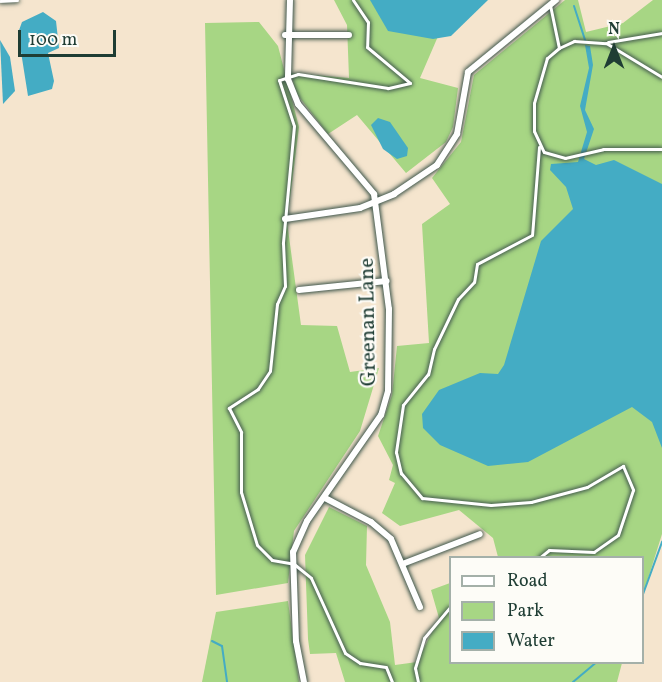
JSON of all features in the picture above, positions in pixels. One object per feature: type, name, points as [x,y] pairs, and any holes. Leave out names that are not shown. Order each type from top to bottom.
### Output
[{"type":"street","points":[[290,0],[285,35],[288,77],[298,104],[376,202]]},
{"type":"street","points":[[285,219],[350,211],[376,202],[446,156],[457,134],[468,72],[553,2]]},
{"type":"street","points":[[285,35],[349,35]]},
{"type":"street","name":"Greenan Lane","points":[[304,682],[297,659],[292,564],[302,530],[325,498],[386,399],[387,281],[376,202]]},
{"type":"street","points":[[299,290],[387,281]]},
{"type":"street","points":[[325,498],[379,526],[405,563],[420,607]]},
{"type":"street","points":[[405,563],[480,534]]},
{"type":"lane","points":[[0,1],[17,0]]},
{"type":"lane","points":[[353,0],[368,22],[367,47],[410,83],[388,88],[288,77],[279,80],[294,126],[285,219],[285,286],[275,318],[270,371],[258,389],[229,408],[241,432],[241,492],[257,545],[272,560],[292,564],[318,585],[345,653],[360,663],[386,667],[392,682]]},
{"type":"lane","points":[[553,2],[558,48]]},
{"type":"lane","points":[[542,556],[549,550],[594,552],[618,535],[633,490],[623,466],[587,488],[531,502],[490,505],[422,498],[401,473],[396,452],[403,405],[428,374],[434,348],[458,299],[474,282],[477,264],[532,235],[539,147],[534,103],[547,58],[558,48],[580,42],[606,43],[662,33]]},
{"type":"lane","points":[[606,43],[662,77]]},
{"type":"lane","points":[[539,147],[552,157],[588,152],[662,149]]},
{"type":"lane","points":[[418,682],[415,668],[424,638],[449,608]]},
{"type":"green space","points":[[334,0],[483,0],[439,34],[420,78],[458,88],[453,127],[446,142],[406,173],[357,115],[328,134],[296,93],[291,73],[349,78],[347,25]]},
{"type":"green space","points":[[565,0],[578,0],[586,32],[623,23],[653,0],[662,0],[662,534],[644,592],[644,556],[498,556],[493,538],[459,510],[400,526],[382,513],[395,483],[389,480],[393,465],[378,436],[392,395],[397,346],[429,343],[422,224],[450,204],[432,178],[461,142],[474,75]]},
{"type":"green space","points":[[259,22],[278,46],[299,127],[287,222],[301,325],[337,326],[350,372],[379,368],[360,431],[294,531],[288,583],[216,595],[205,23]]},
{"type":"green space","points":[[329,507],[367,526],[366,565],[390,622],[395,665],[417,662],[439,618],[431,590],[449,583],[449,664],[622,664],[617,682],[345,682],[336,653],[310,654],[305,555]]},
{"type":"green space","points":[[288,601],[299,682],[202,682],[216,612]]},
{"type":"water","points":[[370,0],[488,0],[451,36],[433,39],[388,31]]},
{"type":"water","points":[[43,12],[56,21],[59,48],[48,53],[54,81],[52,89],[28,96],[18,33],[22,22]]},
{"type":"water","points":[[0,40],[10,57],[15,91],[3,104]]},
{"type":"water","points":[[585,45],[590,46],[593,65],[585,110],[594,129],[584,159],[596,165],[614,160],[662,184],[662,448],[652,422],[632,407],[528,462],[488,466],[440,445],[423,428],[422,414],[439,390],[480,373],[498,374],[504,365],[541,241],[573,209],[566,187],[550,170],[551,164],[578,162],[587,132],[580,106],[589,68]]},
{"type":"water","points":[[378,118],[390,122],[408,148],[407,156],[397,159],[383,149],[371,125]]},
{"type":"waterway","points":[[574,6],[586,43]]},
{"type":"waterway","points":[[644,592],[662,542]]},
{"type":"waterway","points":[[212,641],[222,646],[227,682]]},
{"type":"waterway","points":[[573,682],[595,664]]}]
